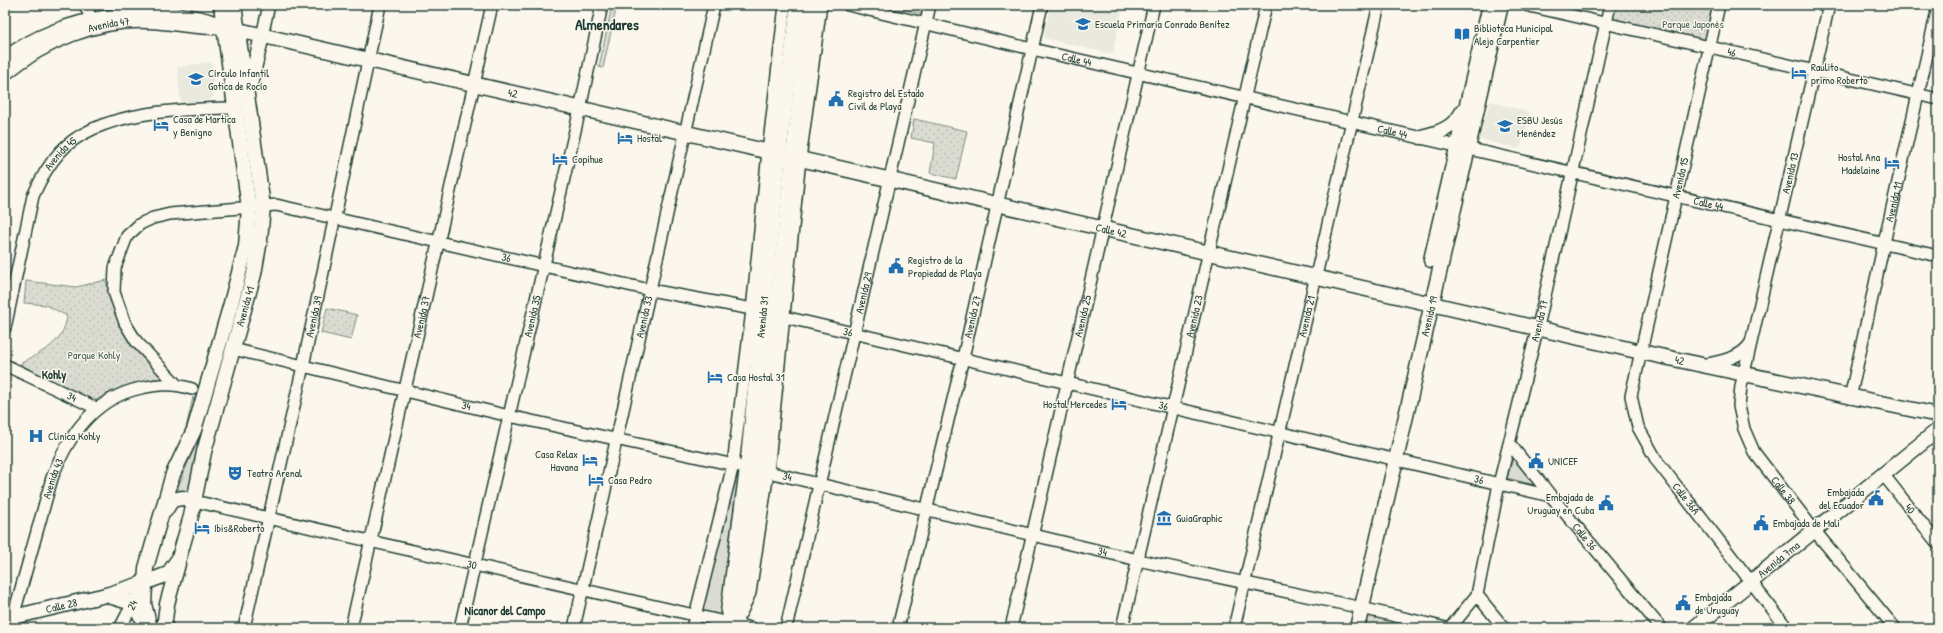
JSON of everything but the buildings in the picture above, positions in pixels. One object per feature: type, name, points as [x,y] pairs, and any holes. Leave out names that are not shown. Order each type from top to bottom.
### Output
[{"type":"main road","name":"Avenida 41","points":[[164,628],[167,604],[177,562],[191,516],[204,452],[254,274],[260,240],[256,207],[249,103],[231,28],[221,5]]},
{"type":"main road","name":"Avenida 41","points":[[150,628],[144,604],[146,568],[173,474],[194,430],[200,405],[230,306],[256,207],[236,108],[231,28],[234,5]]},
{"type":"main road","name":"Avenida 31","points":[[730,626],[758,470],[769,313],[773,153],[798,5]]},
{"type":"main road","name":"Avenida 31","points":[[769,313],[797,158],[811,5]]},
{"type":"main road","name":"Avenida 19","points":[[1462,146],[1468,104],[1490,5]]},
{"type":"main road","name":"Avenida 19","points":[[1357,628],[1358,607],[1462,146],[1501,5]]},
{"type":"main road","name":"Avenida 47","points":[[5,59],[48,32],[90,16],[135,8],[187,7],[231,28]]},
{"type":"main road","name":"Avenida 47","points":[[90,16],[112,23],[146,20],[231,28]]},
{"type":"main road","name":"Avenida 47","points":[[5,73],[44,47],[67,36],[90,16]]},
{"type":"main road","name":"42","points":[[231,28],[473,85],[797,158]]},
{"type":"main road","points":[[249,103],[252,74],[262,36]]},
{"type":"main road","points":[[1421,137],[1438,133],[1452,126],[1468,104]]},
{"type":"main road","name":"Calle 42","points":[[797,158],[1426,303]]},
{"type":"main road","name":"42","points":[[1426,303],[1743,375],[1938,415]]},
{"type":"main road","name":"Avenida 7ma","points":[[1694,628],[1750,581],[1938,430]]},
{"type":"main road","points":[[162,516],[172,500],[182,498],[194,501]]},
{"type":"main road","points":[[152,551],[152,560],[156,568],[165,571],[177,562]]},
{"type":"main road","points":[[144,583],[168,574],[177,562]]},
{"type":"main road","name":"Calle 28","points":[[112,594],[146,568]]},
{"type":"main road","name":"Calle 28","points":[[9,618],[112,594],[144,583]]},
{"type":"main road","points":[[112,594],[133,605],[150,628]]},
{"type":"main road","name":"Avenida 19","points":[[1348,628],[1358,607]]},
{"type":"street","points":[[262,36],[269,5]]},
{"type":"street","name":"Avenida 39","points":[[244,628],[303,366],[367,60],[380,5]]},
{"type":"street","name":"Avenida 37","points":[[351,628],[492,5]]},
{"type":"street","name":"Avenida 35","points":[[460,628],[580,109],[602,5]]},
{"type":"street","name":"Avenida 33","points":[[574,628],[618,439],[714,5]]},
{"type":"street","name":"Avenida 31","points":[[773,153],[785,5]]},
{"type":"street","name":"Avenida 31","points":[[797,158],[821,5]]},
{"type":"street","name":"Calle 44","points":[[848,5],[1032,49],[1353,121],[1938,256]]},
{"type":"street","name":"Avenida 29","points":[[786,628],[821,485],[854,332],[930,5]]},
{"type":"street","name":"Avenida 27","points":[[898,628],[927,510],[1042,5]]},
{"type":"street","name":"Avenida 25","points":[[1011,628],[1137,73],[1154,5]]},
{"type":"street","name":"Avenida 23","points":[[1122,628],[1266,5]]},
{"type":"street","name":"Avenida 21","points":[[1234,628],[1379,5]]},
{"type":"street","name":"46","points":[[1525,5],[1938,99]]},
{"type":"street","name":"Avenida 17","points":[[1450,628],[1477,595],[1499,484],[1510,444],[1537,328],[1610,5]]},
{"type":"street","name":"Avenida 15","points":[[1641,352],[1719,5]]},
{"type":"street","name":"Avenida 13","points":[[1743,375],[1829,5]]},
{"type":"street","name":"Avenida 11","points":[[1850,398],[1938,7]]},
{"type":"street","name":"Avenida 45","points":[[5,328],[32,196],[42,177],[60,152],[72,141],[90,130],[109,123],[139,116],[183,110],[236,108]]},
{"type":"street","name":"36","points":[[256,207],[276,205],[439,240],[650,290],[769,313],[1550,496]]},
{"type":"street","name":"Avenida 43","points":[[176,384],[136,341],[126,323],[114,292],[115,268],[120,251],[127,236],[140,224],[153,218],[170,214],[234,210],[256,207]]},
{"type":"street","name":"Avenida 31","points":[[692,628],[769,313]]},
{"type":"street","name":"Avenida 31","points":[[730,626],[750,593],[769,313]]},
{"type":"street","points":[[1702,365],[1736,356],[1745,351],[1751,342]]},
{"type":"street","name":"34","points":[[233,349],[509,416],[758,470],[1138,560],[1358,607],[1446,628]]},
{"type":"street","name":"Calle 36A","points":[[1641,352],[1631,396],[1642,436],[1657,461],[1786,628]]},
{"type":"street","name":"34","points":[[5,365],[96,408]]},
{"type":"street","name":"Calle 38","points":[[1743,375],[1739,406],[1744,429],[1754,452],[1814,530],[1896,628]]},
{"type":"street","points":[[200,405],[192,389],[208,380]]},
{"type":"street","name":"Avenida 43","points":[[9,618],[59,459],[72,435],[96,408],[114,396],[152,385],[176,384],[192,389]]},
{"type":"street","name":"Calle 36","points":[[1510,444],[1550,496],[1661,628]]},
{"type":"street","name":"40","points":[[1882,474],[1938,544]]},
{"type":"street","name":"30","points":[[194,501],[695,615],[730,626],[751,628]]},
{"type":"street","name":"24","points":[[120,628],[144,583]]},
{"type":"street","points":[[1477,595],[1504,628]]},
{"type":"shaded area","name":"Escuela Primaria Conrado Benítez","points":[[1051,5],[1104,5],[1122,10],[1113,53],[1107,53],[1043,38]]},
{"type":"shaded area","name":"Círculo Infantil Gotica de Rocío","points":[[211,62],[215,91],[213,97],[207,100],[181,104],[177,67]]},
{"type":"shaded area","name":"ESBU Jesús Menéndez","points":[[1490,101],[1531,113],[1520,149],[1479,139]]},
{"type":"green space","points":[[612,5],[617,5],[603,68],[599,67]]},
{"type":"green space","points":[[885,5],[923,5],[921,14]]},
{"type":"green space","name":"Parque Japonés","points":[[1610,5],[1719,5],[1710,48],[1606,24]]},
{"type":"green space","points":[[914,119],[967,131],[956,179],[930,173],[935,143],[911,138]]},
{"type":"green space","name":"Parque Kohly","points":[[106,280],[115,309],[128,334],[145,358],[165,380],[127,386],[93,402],[20,364],[51,346],[61,334],[65,326],[67,316],[46,305],[24,303],[26,281],[76,287]]},
{"type":"green space","points":[[327,308],[357,315],[351,340],[321,333]]},
{"type":"green space","points":[[193,397],[196,407],[183,441]]},
{"type":"green space","points":[[199,436],[190,488],[185,494],[179,493],[178,487]]},
{"type":"green space","points":[[1513,459],[1535,485],[1507,478]]},
{"type":"green space","points":[[732,467],[747,468],[726,623],[695,615]]},
{"type":"green space","points":[[1366,611],[1439,628],[1361,628]]},
{"type":"place","name":"Escuela Primaria Conrado Benítez","points":[[1083,24]]},
{"type":"place","name":"Biblioteca Municipal Alejo Carpentier","points":[[1462,34]]},
{"type":"place","name":"Raulito primo Roberto","points":[[1799,73]]},
{"type":"place","name":"Círculo Infantil Gotica de Rocío","points":[[196,79]]},
{"type":"place","name":"Registro del Estado Civil de Playa","points":[[836,99]]},
{"type":"place","name":"Casa de Martica y Benigno","points":[[161,125]]},
{"type":"place","name":"ESBU Jesús Menéndez","points":[[1505,126]]},
{"type":"place","name":"Hostal","points":[[625,138]]},
{"type":"place","name":"Copihue","points":[[560,159]]},
{"type":"place","name":"Hostal Ana Madelaine","points":[[1892,163]]},
{"type":"place","name":"Registro de la Propiedad de Playa","points":[[896,266]]},
{"type":"place","name":"Casa Hostal 31","points":[[715,377]]},
{"type":"place","name":"Hostal Mercedes","points":[[1119,404]]},
{"type":"place","name":"Clínica Kohly","points":[[36,436]]},
{"type":"place","name":"Casa Relax Havana","points":[[590,460]]},
{"type":"place","name":"UNICEF","points":[[1536,461]]},
{"type":"place","name":"Teatro Arenal","points":[[235,473]]},
{"type":"place","name":"Casa Pedro","points":[[596,480]]},
{"type":"place","name":"Embajada del Ecuador","points":[[1876,498]]},
{"type":"place","name":"Embajada de Uruguay en Cuba","points":[[1606,503]]},
{"type":"place","name":"GuiaGraphic","points":[[1164,518]]},
{"type":"place","name":"Embajada de Mali","points":[[1761,523]]},
{"type":"place","name":"Ibis&Roberto","points":[[202,528]]},
{"type":"place","name":"Embajada de Uruguay","points":[[1683,603]]},
{"type":"district","name":"Almendares","points":[[607,25]]},
{"type":"district","name":"Kohly","points":[[54,375]]},
{"type":"district","name":"Nicanor del Campo","points":[[505,611]]}]
